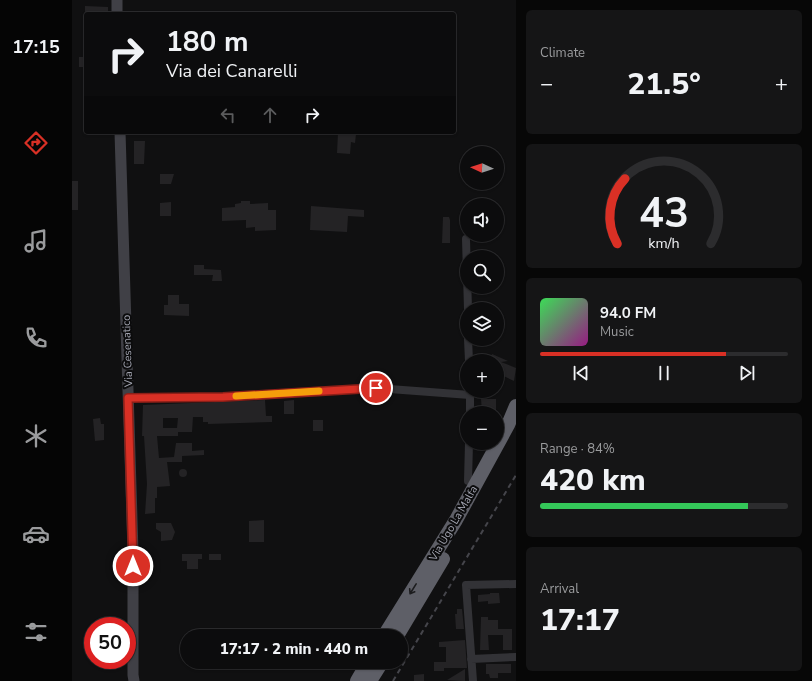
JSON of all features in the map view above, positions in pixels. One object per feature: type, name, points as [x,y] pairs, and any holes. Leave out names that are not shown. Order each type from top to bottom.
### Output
[{"type":"highway","name":"Via Ugo La Malfa","points":[[388,629],[456,520],[508,425],[516,406]]},
{"type":"highway","name":"Via Ugo La Malfa","points":[[401,629],[465,522],[516,426]]},
{"type":"highway","points":[[357,681],[364,669]]},
{"type":"highway","points":[[370,681],[378,669]]},
{"type":"main road","points":[[117,0],[117,12]]},
{"type":"main road","name":"Via Cesenatico","points":[[120,134],[136,679]]},
{"type":"street","points":[[466,242],[468,302]]},
{"type":"street","points":[[128,398],[223,397],[376,388],[460,392]]},
{"type":"street","points":[[468,481],[469,450]]},
{"type":"street","points":[[473,681],[466,585],[516,584]]},
{"type":"street","points":[[472,659],[516,657]]},
{"type":"building","points":[[85,6],[108,7],[108,12],[85,12]]},
{"type":"building","points":[[79,57],[84,57],[84,67],[79,67]]},
{"type":"building","points":[[338,134],[356,134],[355,143],[351,142],[350,154],[337,153]]},
{"type":"building","points":[[134,141],[145,141],[144,164],[134,164]]},
{"type":"building","points":[[160,174],[174,174],[171,184],[160,184]]},
{"type":"building","points":[[72,181],[78,181],[78,210],[72,210]]},
{"type":"building","points":[[241,201],[250,201],[250,204],[268,203],[268,210],[276,210],[276,230],[255,231],[255,227],[246,228],[246,220],[222,221],[222,208],[235,207],[235,204],[241,203]]},
{"type":"building","points":[[171,202],[171,216],[160,216],[160,203]]},
{"type":"building","points":[[311,206],[364,210],[364,217],[348,216],[347,232],[310,230]]},
{"type":"building","points":[[443,217],[449,217],[450,220],[450,243],[442,243]]},
{"type":"building","points":[[194,265],[204,265],[204,269],[221,270],[222,281],[212,281],[213,275],[194,275]]},
{"type":"building","points":[[168,295],[179,295],[179,304],[189,304],[189,316],[164,315],[164,305],[168,305]]},
{"type":"building","points":[[504,363],[516,368],[514,381],[504,376]]},
{"type":"building","points":[[481,399],[496,399],[496,406],[482,406]]},
{"type":"building","points":[[265,400],[266,416],[272,416],[272,422],[208,424],[208,422],[203,422],[203,417],[193,417],[192,432],[178,432],[178,436],[157,436],[159,458],[174,457],[176,443],[192,443],[192,451],[204,450],[204,455],[182,456],[182,462],[167,462],[170,486],[157,487],[155,513],[145,514],[147,484],[144,436],[142,436],[143,405]],"holes":[[[163,418],[178,418],[177,428],[163,428]]]},
{"type":"building","points":[[294,400],[294,414],[284,414],[284,401]]},
{"type":"building","points":[[100,418],[101,424],[104,424],[104,440],[95,441],[93,419]]},
{"type":"building","points":[[313,420],[323,420],[323,431],[313,431]]},
{"type":"building","points":[[181,469],[185,469],[187,473],[185,477],[181,477],[179,475],[179,471]]},
{"type":"building","points":[[264,520],[264,542],[249,542],[249,521]]},
{"type":"building","points":[[156,523],[171,523],[175,532],[172,540],[161,541],[161,532],[156,529]]},
{"type":"building","points":[[182,554],[202,554],[202,559],[198,559],[198,569],[187,569],[187,561],[182,561]]},
{"type":"building","points":[[209,554],[221,554],[221,560],[209,560]]},
{"type":"building","points":[[499,593],[500,603],[488,604],[488,601],[478,602],[478,595]]},
{"type":"building","points":[[457,609],[462,609],[464,629],[456,629],[455,614],[457,614]]},
{"type":"building","points":[[481,617],[488,617],[488,620],[498,620],[498,629],[512,629],[512,650],[503,650],[503,635],[488,635],[489,650],[480,650]]},
{"type":"building","points":[[465,640],[467,668],[444,668],[444,671],[434,671],[434,662],[446,662],[446,647],[439,647],[439,642]]},
{"type":"building","points":[[486,664],[511,664],[511,673],[498,673],[498,678],[490,678],[489,674],[486,674]]},
{"type":"building","points":[[465,669],[465,681],[447,680]]},
{"type":"building","points":[[424,674],[424,681],[414,681],[414,675]]},
{"type":"railway","points":[[393,681],[516,475]]},
{"type":"slow traffic","points":[[236,396],[319,391]]},
{"type":"route","points":[[133,566],[134,552],[128,398],[223,397],[376,388]]}]
